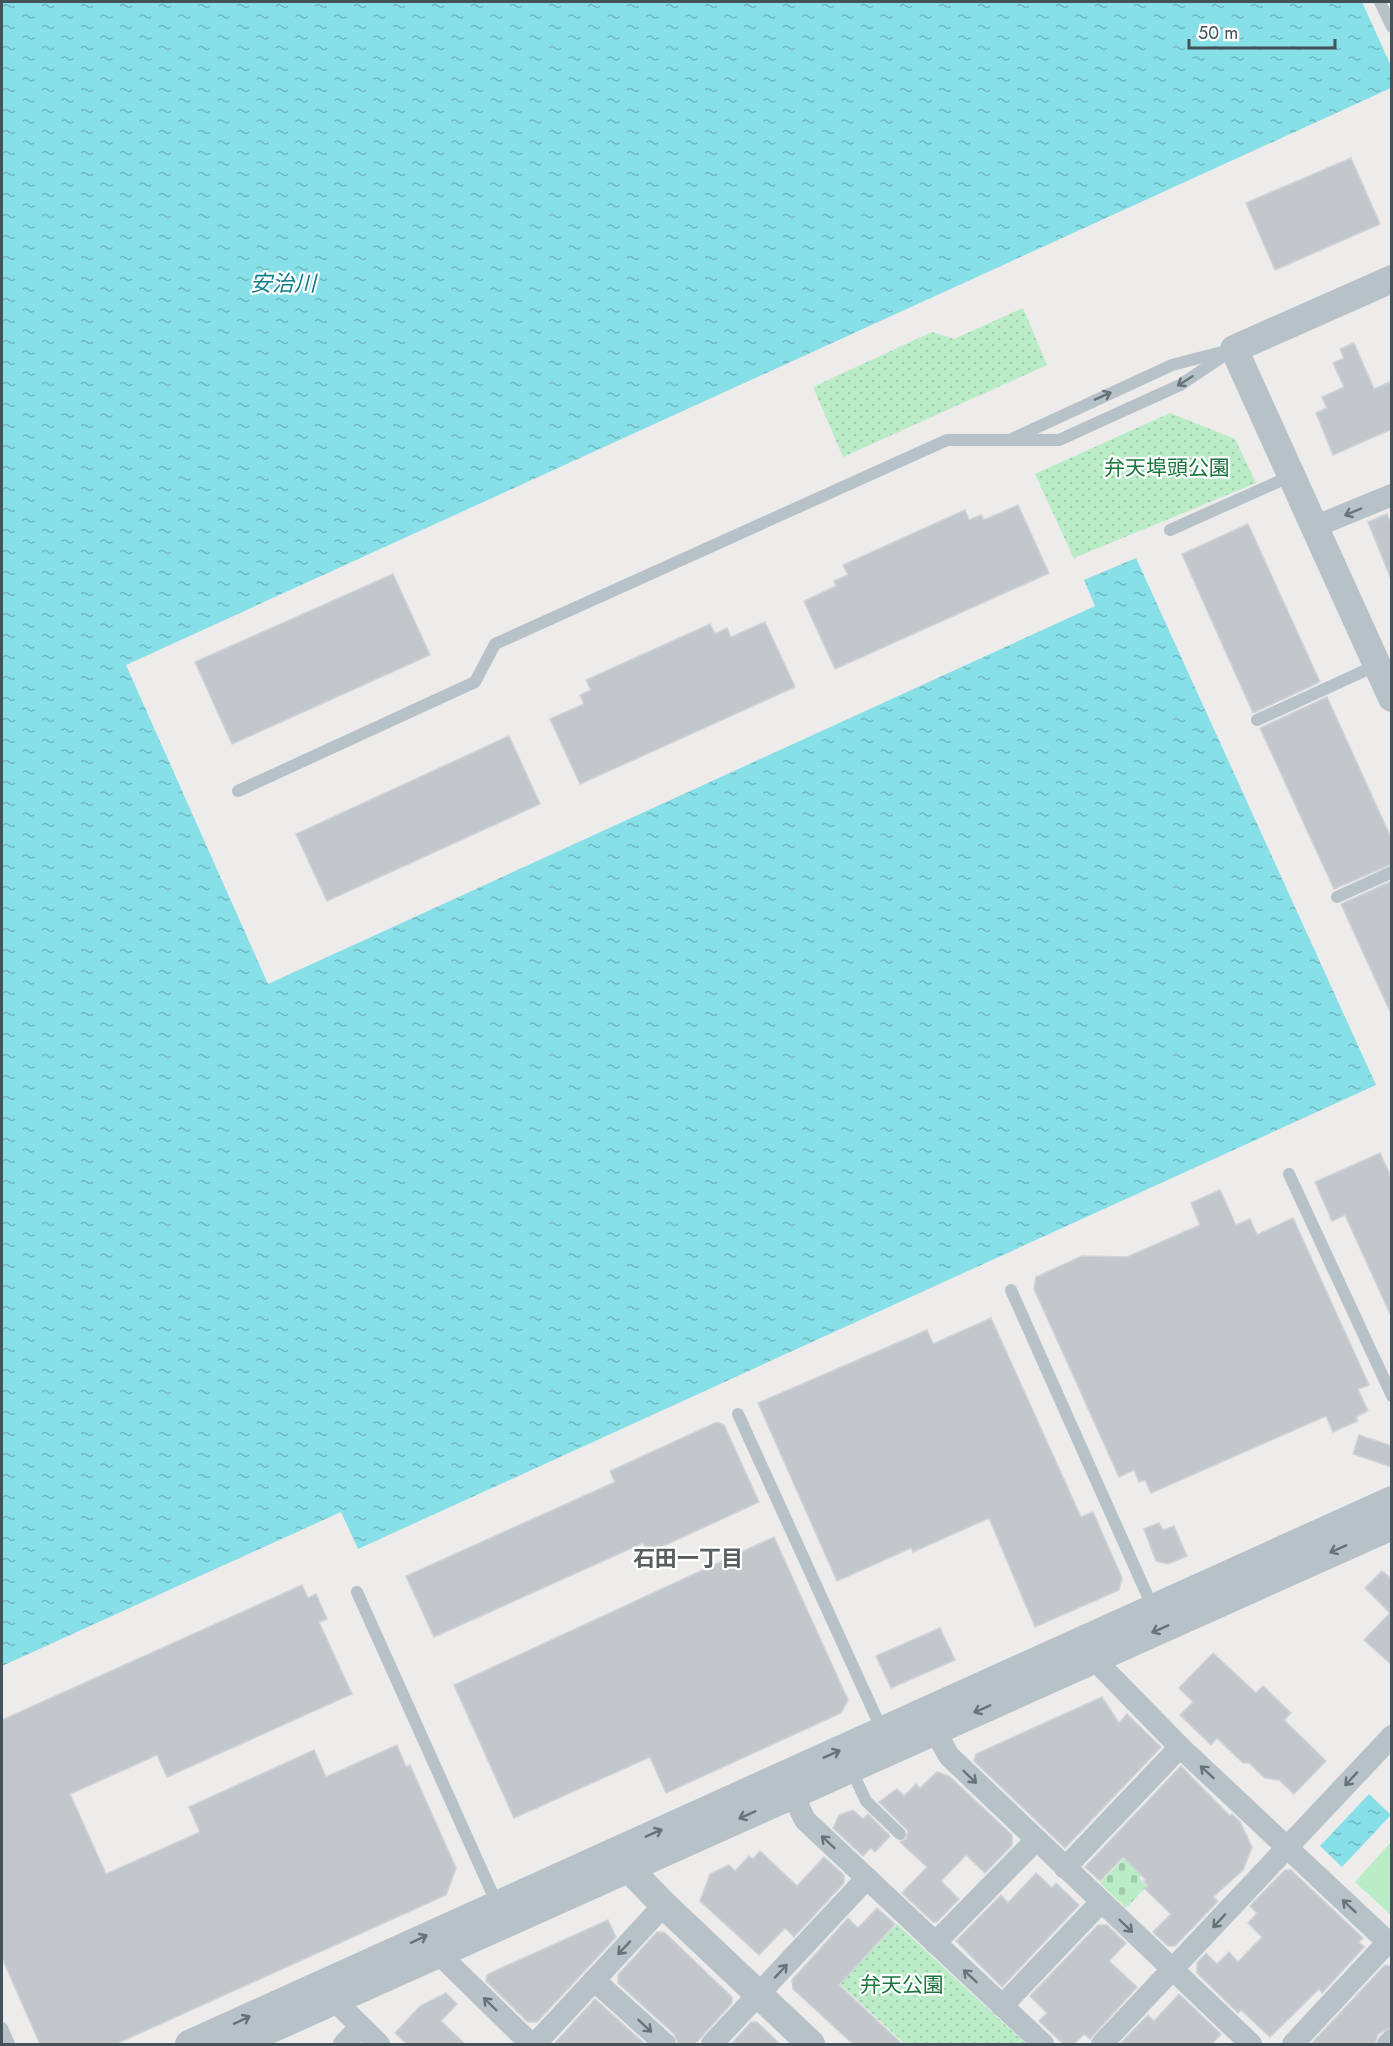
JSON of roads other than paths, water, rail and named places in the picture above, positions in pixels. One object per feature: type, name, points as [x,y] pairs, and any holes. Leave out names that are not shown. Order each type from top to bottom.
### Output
[{"type":"street","points":[[1386,679],[1314,527],[1234,349],[1392,279]]},
{"type":"street","points":[[1314,527],[1392,495]]},
{"type":"street","points":[[238,2044],[439,1954],[624,1859],[883,1731],[1392,1500]]},
{"type":"street","points":[[189,2044],[497,1904],[793,1795],[1392,1526]]},
{"type":"street","points":[[1094,1659],[1180,1747],[1390,1944],[1293,2044]]},
{"type":"street","points":[[934,1731],[949,1756],[1173,1971],[1240,2041]]},
{"type":"street","points":[[1102,2044],[1392,1736]]},
{"type":"street","points":[[1065,1868],[1180,1747]]},
{"type":"street","points":[[793,1795],[805,1820],[1043,2044]]},
{"type":"street","points":[[935,1943],[1036,1839]]},
{"type":"street","points":[[624,1859],[664,1905],[811,2044]]},
{"type":"street","points":[[712,2044],[867,1878]]},
{"type":"street","points":[[1002,2006],[1101,1902]]},
{"type":"street","points":[[439,1954],[533,2044],[664,1905]]},
{"type":"street","points":[[594,1980],[665,2044]]},
{"type":"street","points":[[335,2001],[379,2044]]},
{"type":"street","points":[[344,2044],[360,2027]]},
{"type":"street","points":[[1388,2044],[1392,2040]]},
{"type":"lane","points":[[1380,2],[1392,27]]},
{"type":"lane","points":[[1011,440],[1172,366],[1234,349]]},
{"type":"lane","points":[[238,791],[475,682],[495,644],[947,440],[1059,440],[1180,385],[1234,349]]},
{"type":"lane","points":[[1170,530],[1291,476]]},
{"type":"lane","points":[[1257,720],[1386,679]]},
{"type":"lane","points":[[1337,897],[1392,872]]},
{"type":"lane","points":[[1289,1174],[1392,1396]]},
{"type":"lane","points":[[1011,1290],[1154,1609]]},
{"type":"lane","points":[[738,1414],[883,1731]]},
{"type":"lane","points":[[357,1592],[497,1904]]},
{"type":"lane","points":[[851,1769],[866,1801],[900,1834]]},
{"type":"lane","points":[[2,2028],[9,2044]]},
{"type":"water","name":"安治川","points":[[2,2],[1362,2],[1391,66],[1391,88],[126,665],[268,984],[1095,606],[1084,580],[1136,558],[1376,1085],[358,1549],[341,1512],[2,1666]]},
{"type":"water","points":[[1369,1794],[1391,1815],[1342,1867],[1320,1846]]},
{"type":"district","name":"石田一丁目","points":[[688,1558]]},
{"type":"park label","name":"弁天埠頭公園","points":[[1167,468]]},
{"type":"park label","name":"弁天公園","points":[[902,1985]]}]
